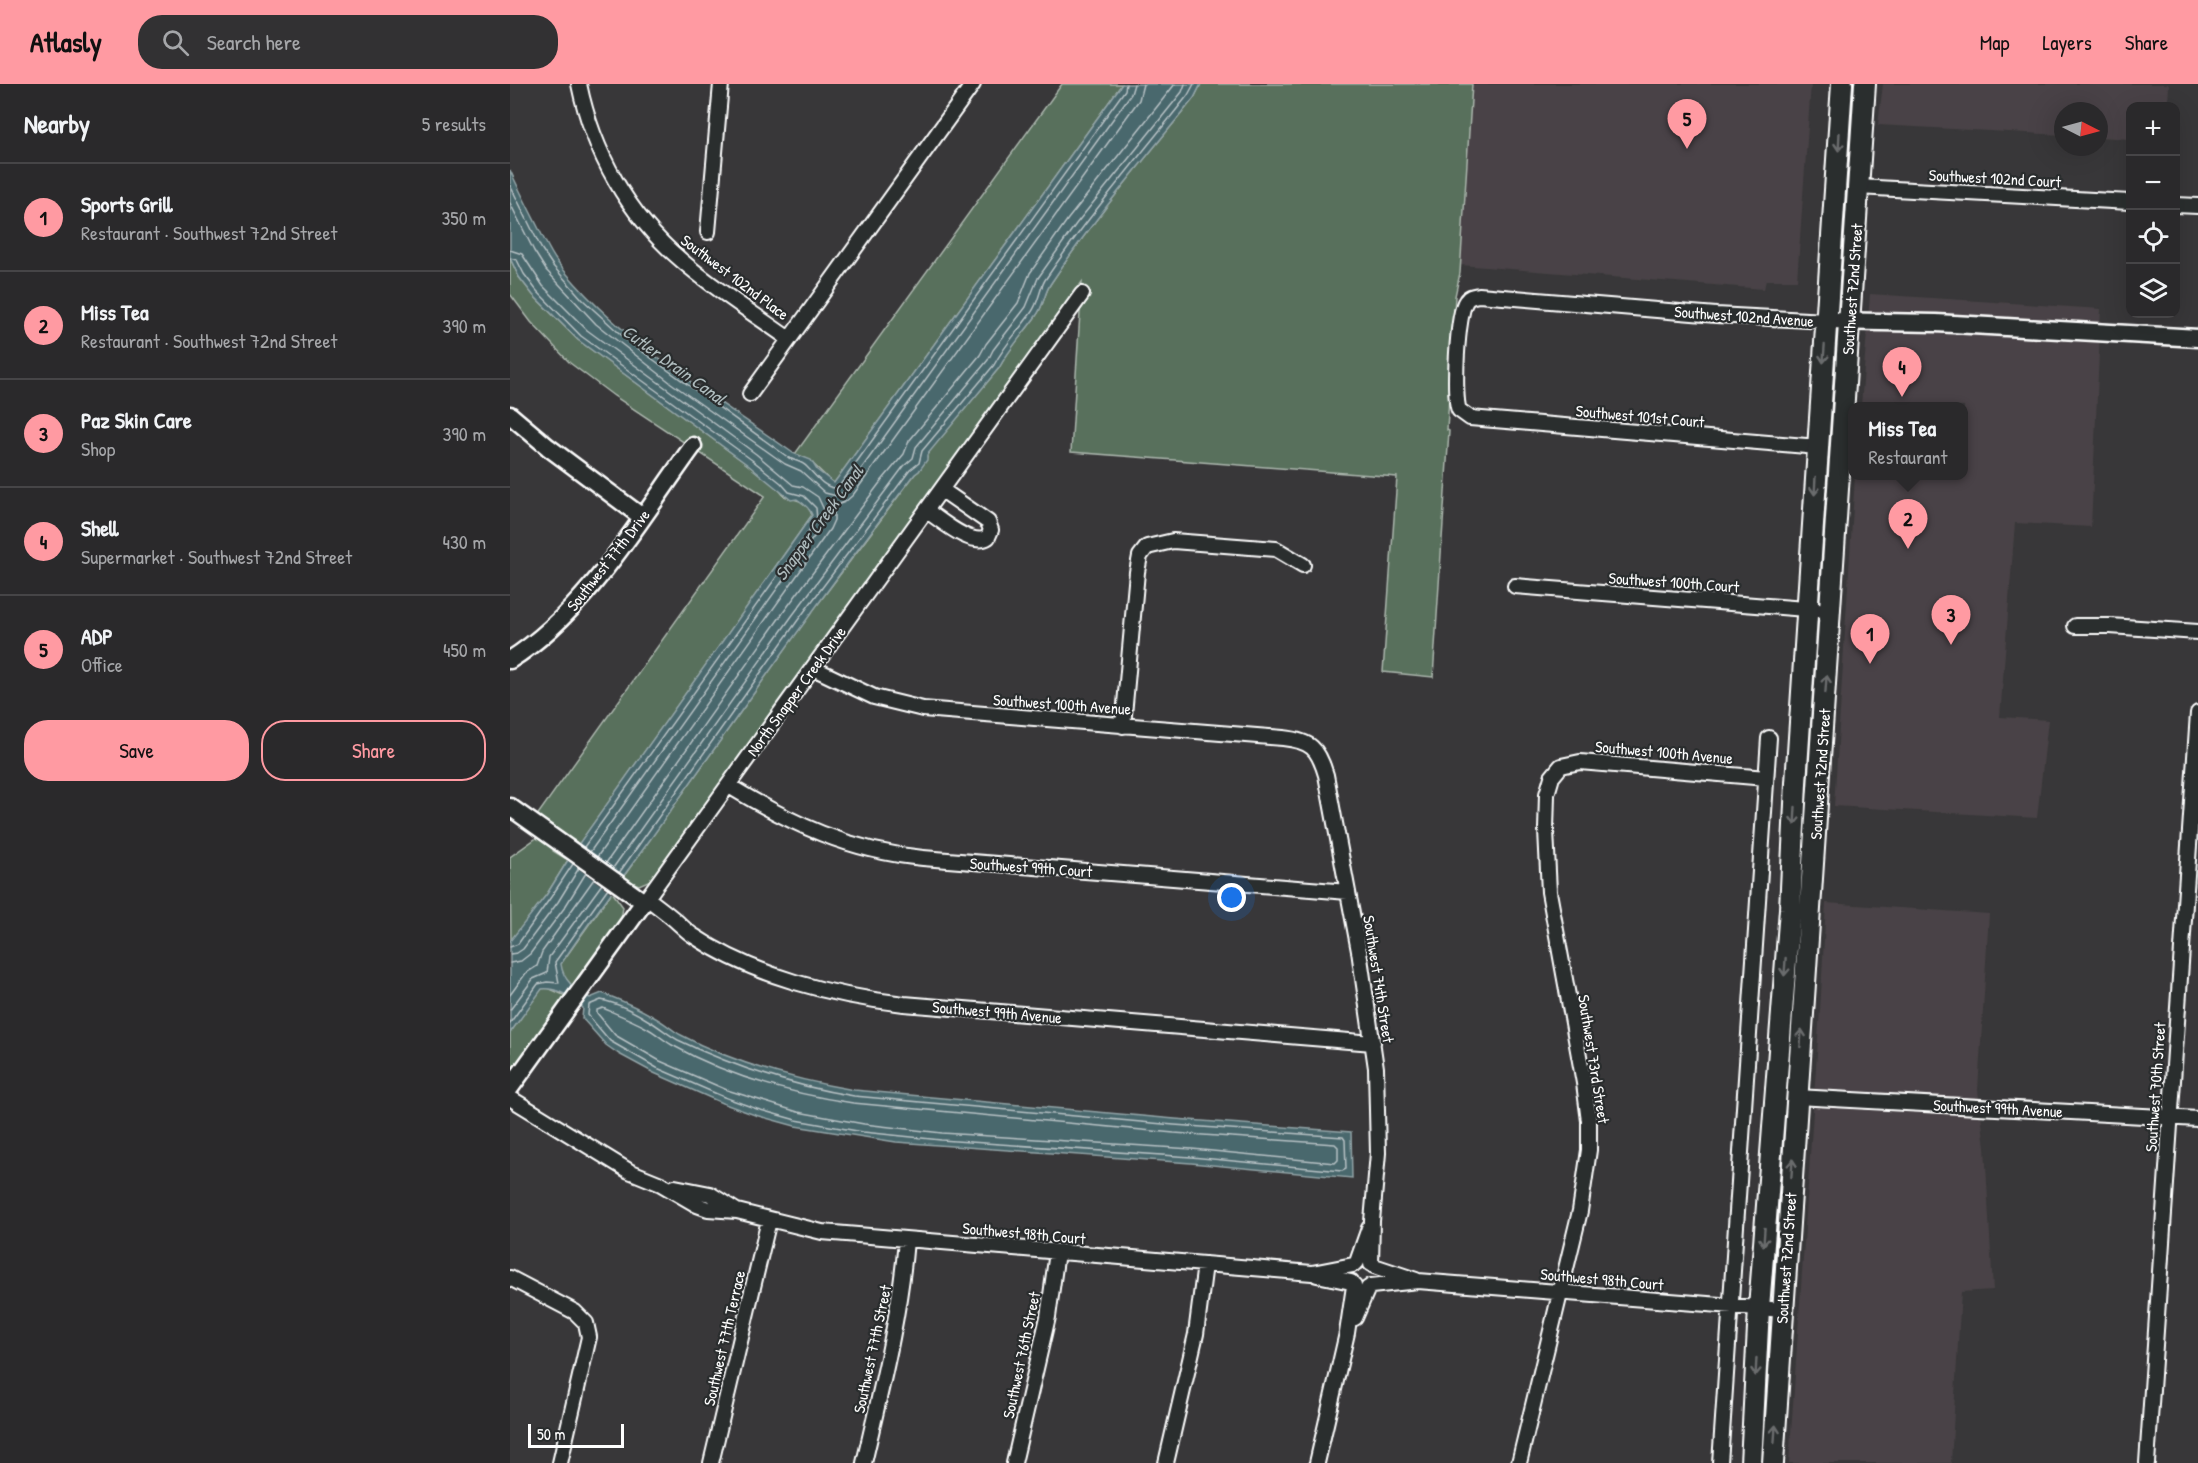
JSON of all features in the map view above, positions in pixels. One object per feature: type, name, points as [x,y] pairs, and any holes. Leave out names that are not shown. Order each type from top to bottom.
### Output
[{"type":"main road","name":"Southwest 72nd Street","points":[[1750,1463],[1759,1308],[1790,909],[1796,783],[1842,84]]},
{"type":"main road","name":"Southwest 72nd Street","points":[[1773,1463],[1865,84]]},
{"type":"main road","points":[[1796,783],[1819,784]]},
{"type":"main road","points":[[1790,909],[1810,910]]},
{"type":"main road","points":[[1776,1095],[1797,1097]]},
{"type":"street","name":"Southwest 102nd Place","points":[[579,84],[586,112],[604,162],[622,192],[652,232],[695,271],[789,339]]},
{"type":"street","points":[[708,232],[721,84]]},
{"type":"street","name":"Southwest 102nd Place","points":[[750,394],[973,84]]},
{"type":"street","name":"Southwest 102nd Court","points":[[1858,187],[2126,202]]},
{"type":"street","points":[[2180,205],[2198,206]]},
{"type":"street","name":"North Snapper Creek Drive","points":[[510,1088],[1082,294]]},
{"type":"street","name":"Southwest 102nd Avenue","points":[[1461,414],[1455,393],[1460,333],[1465,302],[1471,297],[1504,297],[1716,315],[1850,322],[1936,323],[2198,338]]},
{"type":"street","name":"Southwest 101st Court","points":[[1461,414],[1470,418],[1818,447]]},
{"type":"street","points":[[510,415],[548,447],[642,517]]},
{"type":"street","name":"Southwest 77th Drive","points":[[510,660],[541,639],[600,576],[693,446]]},
{"type":"street","points":[[927,511],[972,539],[981,541],[988,537],[991,530],[988,522],[942,490]]},
{"type":"street","points":[[1123,726],[1137,572],[1143,551],[1152,544],[1173,540],[1265,548],[1276,549],[1303,565]]},
{"type":"street","name":"Southwest 100th Court","points":[[1515,586],[1830,611]]},
{"type":"street","points":[[2075,626],[2198,632]]},
{"type":"street","name":"Southwest 100th Avenue","points":[[813,668],[874,697],[915,708],[963,714],[1283,738],[1303,742],[1314,748]]},
{"type":"street","name":"Southwest 70th Street","points":[[2147,1463],[2198,713]]},
{"type":"street","points":[[1720,1463],[1769,738]]},
{"type":"street","name":"Southwest 74th Street","points":[[1314,748],[1326,775],[1348,892],[1373,1043],[1378,1091],[1378,1138],[1372,1221],[1364,1264]]},
{"type":"street","name":"Southwest 100th Avenue","points":[[1561,766],[1580,762],[1766,778]]},
{"type":"street","name":"Southwest 73rd Street","points":[[1519,1463],[1584,1193],[1589,1150],[1589,1121],[1584,1083],[1549,892],[1547,794],[1552,777],[1561,766]]},
{"type":"street","name":"Southwest 99th Court","points":[[729,786],[778,814],[816,832],[850,845],[881,853],[1348,892]]},
{"type":"street","name":"Southwest 99th Avenue","points":[[510,807],[619,885],[678,922],[692,936],[754,966],[809,987],[856,998],[904,1004],[1373,1043]]},
{"type":"street","name":"Southwest 99th Avenue","points":[[1797,1097],[2198,1119]]},
{"type":"street","name":"Southwest 98th Court","points":[[510,1098],[629,1171],[661,1184],[702,1208],[737,1211],[822,1232],[1312,1273],[1364,1264],[1418,1281]]},
{"type":"street","name":"Southwest 77th Terrace","points":[[711,1463],[769,1220]]},
{"type":"street","name":"Southwest 77th Street","points":[[864,1463],[892,1345],[901,1293],[906,1240]]},
{"type":"street","name":"Southwest 76th Street","points":[[1014,1463],[1048,1317],[1057,1252]]},
{"type":"street","points":[[1166,1463],[1196,1335],[1205,1264]]},
{"type":"street","points":[[1364,1264],[1376,1279],[1361,1285],[1349,1273],[1364,1264]]},
{"type":"street","name":"Southwest 98th Court","points":[[1312,1273],[1361,1285],[1418,1281],[1783,1310]]},
{"type":"street","points":[[510,1278],[575,1312],[586,1323],[589,1333],[585,1363],[560,1463]]},
{"type":"street","points":[[1317,1463],[1347,1333],[1361,1285]]},
{"type":"shaded area","points":[[1472,84],[1811,84],[1797,280],[1766,280],[1764,289],[1460,265]]},
{"type":"shaded area","points":[[1883,84],[2169,84],[2168,102],[2126,102],[2126,139],[2108,138],[2108,102],[2054,102],[2054,135],[1878,125]]},
{"type":"shaded area","points":[[1870,294],[2101,309],[2091,527],[2015,523],[2000,717],[2048,720],[2037,818],[1834,806],[1855,480],[1968,480],[1968,402],[1861,402]]},
{"type":"shaded area","points":[[1826,903],[1989,914],[1978,1090],[1985,1147],[1993,1290],[1961,1292],[1951,1463],[1789,1463]]},
{"type":"green space","points":[[1062,84],[1122,84],[834,483],[811,462],[795,454]]},
{"type":"green space","points":[[1201,84],[1472,84],[1460,273],[1455,296],[1433,677],[1383,672],[1397,477],[1071,452],[1082,282],[653,879],[639,885],[624,879],[803,624],[919,471],[927,458],[926,455],[999,368],[1039,312],[1049,287],[1067,259],[1194,98]]},
{"type":"green space","points":[[510,258],[519,277],[533,295],[578,340],[748,465],[778,488],[784,496],[800,501],[809,508],[812,515],[579,844],[575,841],[573,843],[536,817],[765,496],[614,396],[570,363],[531,322],[510,294]]},
{"type":"green space","points":[[538,837],[554,847],[553,851],[568,860],[547,894],[511,942],[510,857]]},
{"type":"green space","points":[[612,892],[623,907],[621,920],[596,957],[594,956],[571,985],[564,977],[560,965]]},
{"type":"green space","points":[[542,988],[548,988],[566,996],[510,1077],[510,1033]]},
{"type":"water","name":"Snapper Creek Canal","points":[[1122,84],[1201,84],[1194,98],[1067,259],[1049,287],[1039,312],[999,368],[927,455],[927,460],[919,471],[788,646],[573,946],[561,964],[562,970],[571,984],[590,998],[602,993],[640,1009],[679,1034],[721,1054],[787,1076],[854,1090],[1175,1119],[1351,1132],[1352,1178],[1191,1163],[896,1142],[795,1126],[722,1103],[654,1073],[619,1054],[606,1045],[582,1018],[583,1008],[559,991],[548,989],[542,989],[510,1033],[510,941],[547,894],[573,852],[812,515],[802,502],[797,499],[791,500],[748,465],[578,340],[533,295],[519,277],[510,258],[510,170],[556,260],[609,318],[668,366],[793,453],[811,460],[817,470],[834,483]]},
{"type":"pier","points":[[577,842],[625,877],[613,894],[565,859]]},
{"type":"place","name":"ADP","points":[[1687,149]]},
{"type":"place","name":"Shell","points":[[1902,397]]},
{"type":"place","name":"Miss Tea","points":[[1908,549]]},
{"type":"place","name":"Paz Skin Care","points":[[1951,645]]},
{"type":"place","name":"Sports Grill","points":[[1870,664]]},
{"type":"water label","name":"Cutler Drain Canal","points":[[674,365]]}]
